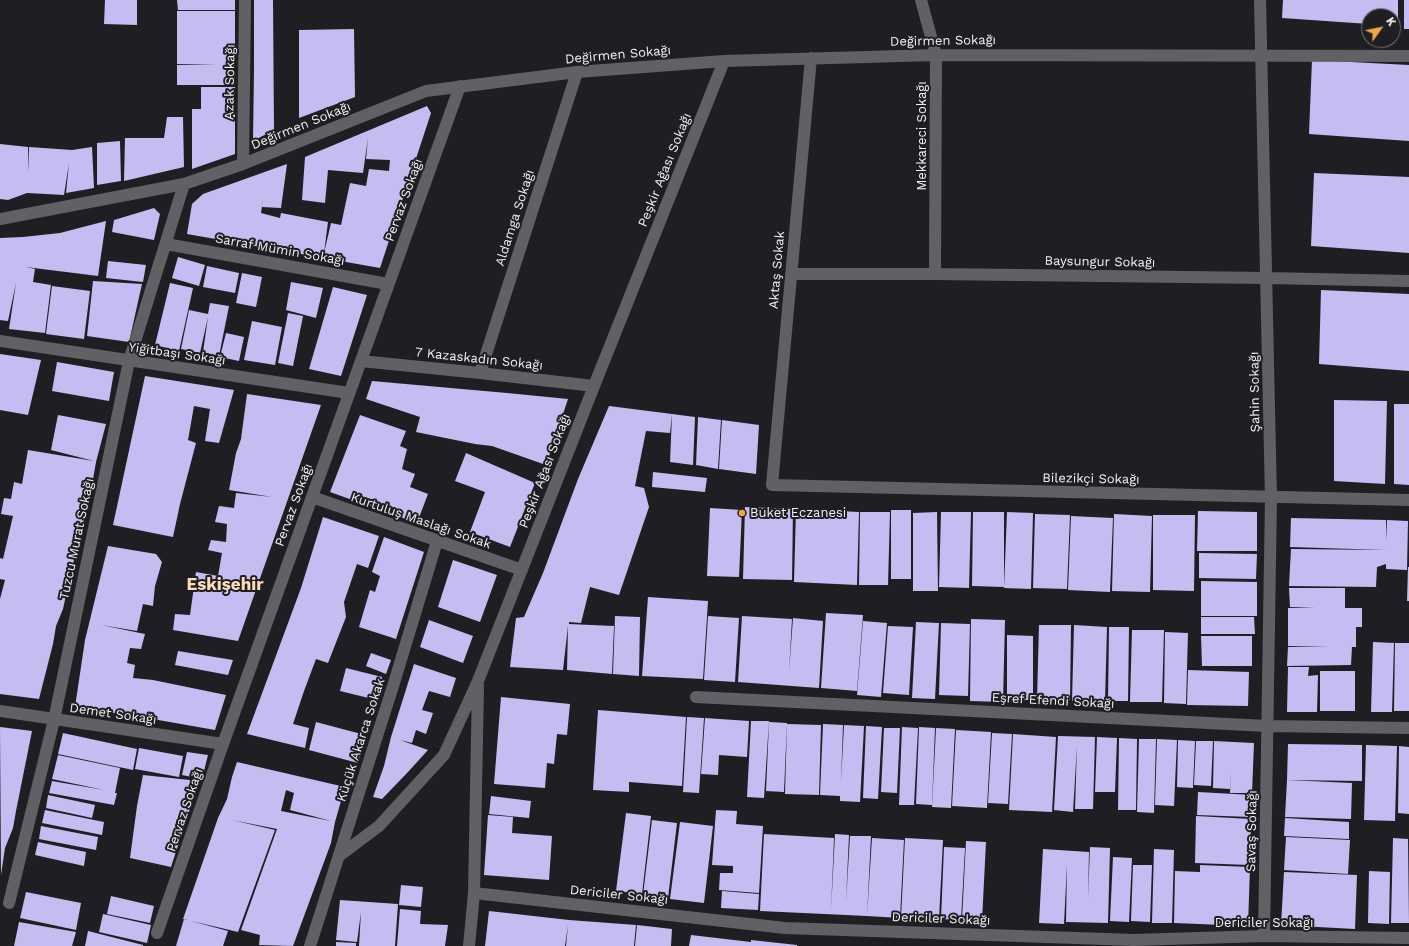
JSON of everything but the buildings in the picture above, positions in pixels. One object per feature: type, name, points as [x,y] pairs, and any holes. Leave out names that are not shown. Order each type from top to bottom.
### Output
[{"type":"street","name":"Azak Sokağı","points":[[243,164],[245,0]]},
{"type":"street","name":"Mekkareci Sokağı","points":[[921,0],[936,54],[935,274]]},
{"type":"street","points":[[1260,0],[1260,56]]},
{"type":"street","name":"Değirmen Sokağı","points":[[0,219],[184,184],[243,164],[426,91],[577,72],[724,61],[936,54],[1409,56]]},
{"type":"street","name":"Şahin Sokağı","points":[[1260,56],[1267,278],[1271,498],[1267,726]]},
{"type":"street","name":"Aktaş Sokak","points":[[772,485],[811,58]]},
{"type":"street","name":"Peşkir Ağası Sokağı","points":[[339,856],[379,826],[444,755],[478,681],[724,61]]},
{"type":"street","name":"Aldamga Sokağı","points":[[480,373],[577,72]]},
{"type":"street","name":"Pervaz Sokağı","points":[[157,933],[223,744],[460,86]]},
{"type":"street","name":"Tuzcu Murat Sokağı","points":[[9,903],[54,720],[129,361],[184,184]]},
{"type":"street","name":"Sarraf Mümin Sokağı","points":[[166,244],[388,284]]},
{"type":"street","name":"Baysungur Sokağı","points":[[791,274],[935,274],[1409,281]]},
{"type":"street","name":"Yiğitbaşı Sokağı","points":[[0,341],[349,393]]},
{"type":"street","name":"7 Kazaskadın Sokağı","points":[[361,361],[594,386]]},
{"type":"street","name":"Bilezikçi Sokağı","points":[[772,485],[1271,498],[1409,500]]},
{"type":"street","name":"Kurtuluş Maslağı Sokak","points":[[312,498],[522,570]]},
{"type":"street","name":"Küçük Akarca Sokak","points":[[310,946],[394,683],[437,541]]},
{"type":"street","points":[[469,946],[474,893],[478,681]]},
{"type":"street","name":"Eşref Efendi Sokağı","points":[[696,697],[1267,726],[1409,728]]},
{"type":"street","name":"Demet Sokağı","points":[[0,711],[223,744]]},
{"type":"street","name":"Savaş Sokağı","points":[[1264,936],[1267,726]]},
{"type":"street","name":"Dericiler Sokağı","points":[[474,893],[785,928],[1134,940],[1264,936],[1409,938]]},
{"type":"place","name":"Buket Eczanesi","points":[[742,513]]},
{"type":"district","name":"Eskişehir","points":[[225,585]]}]
